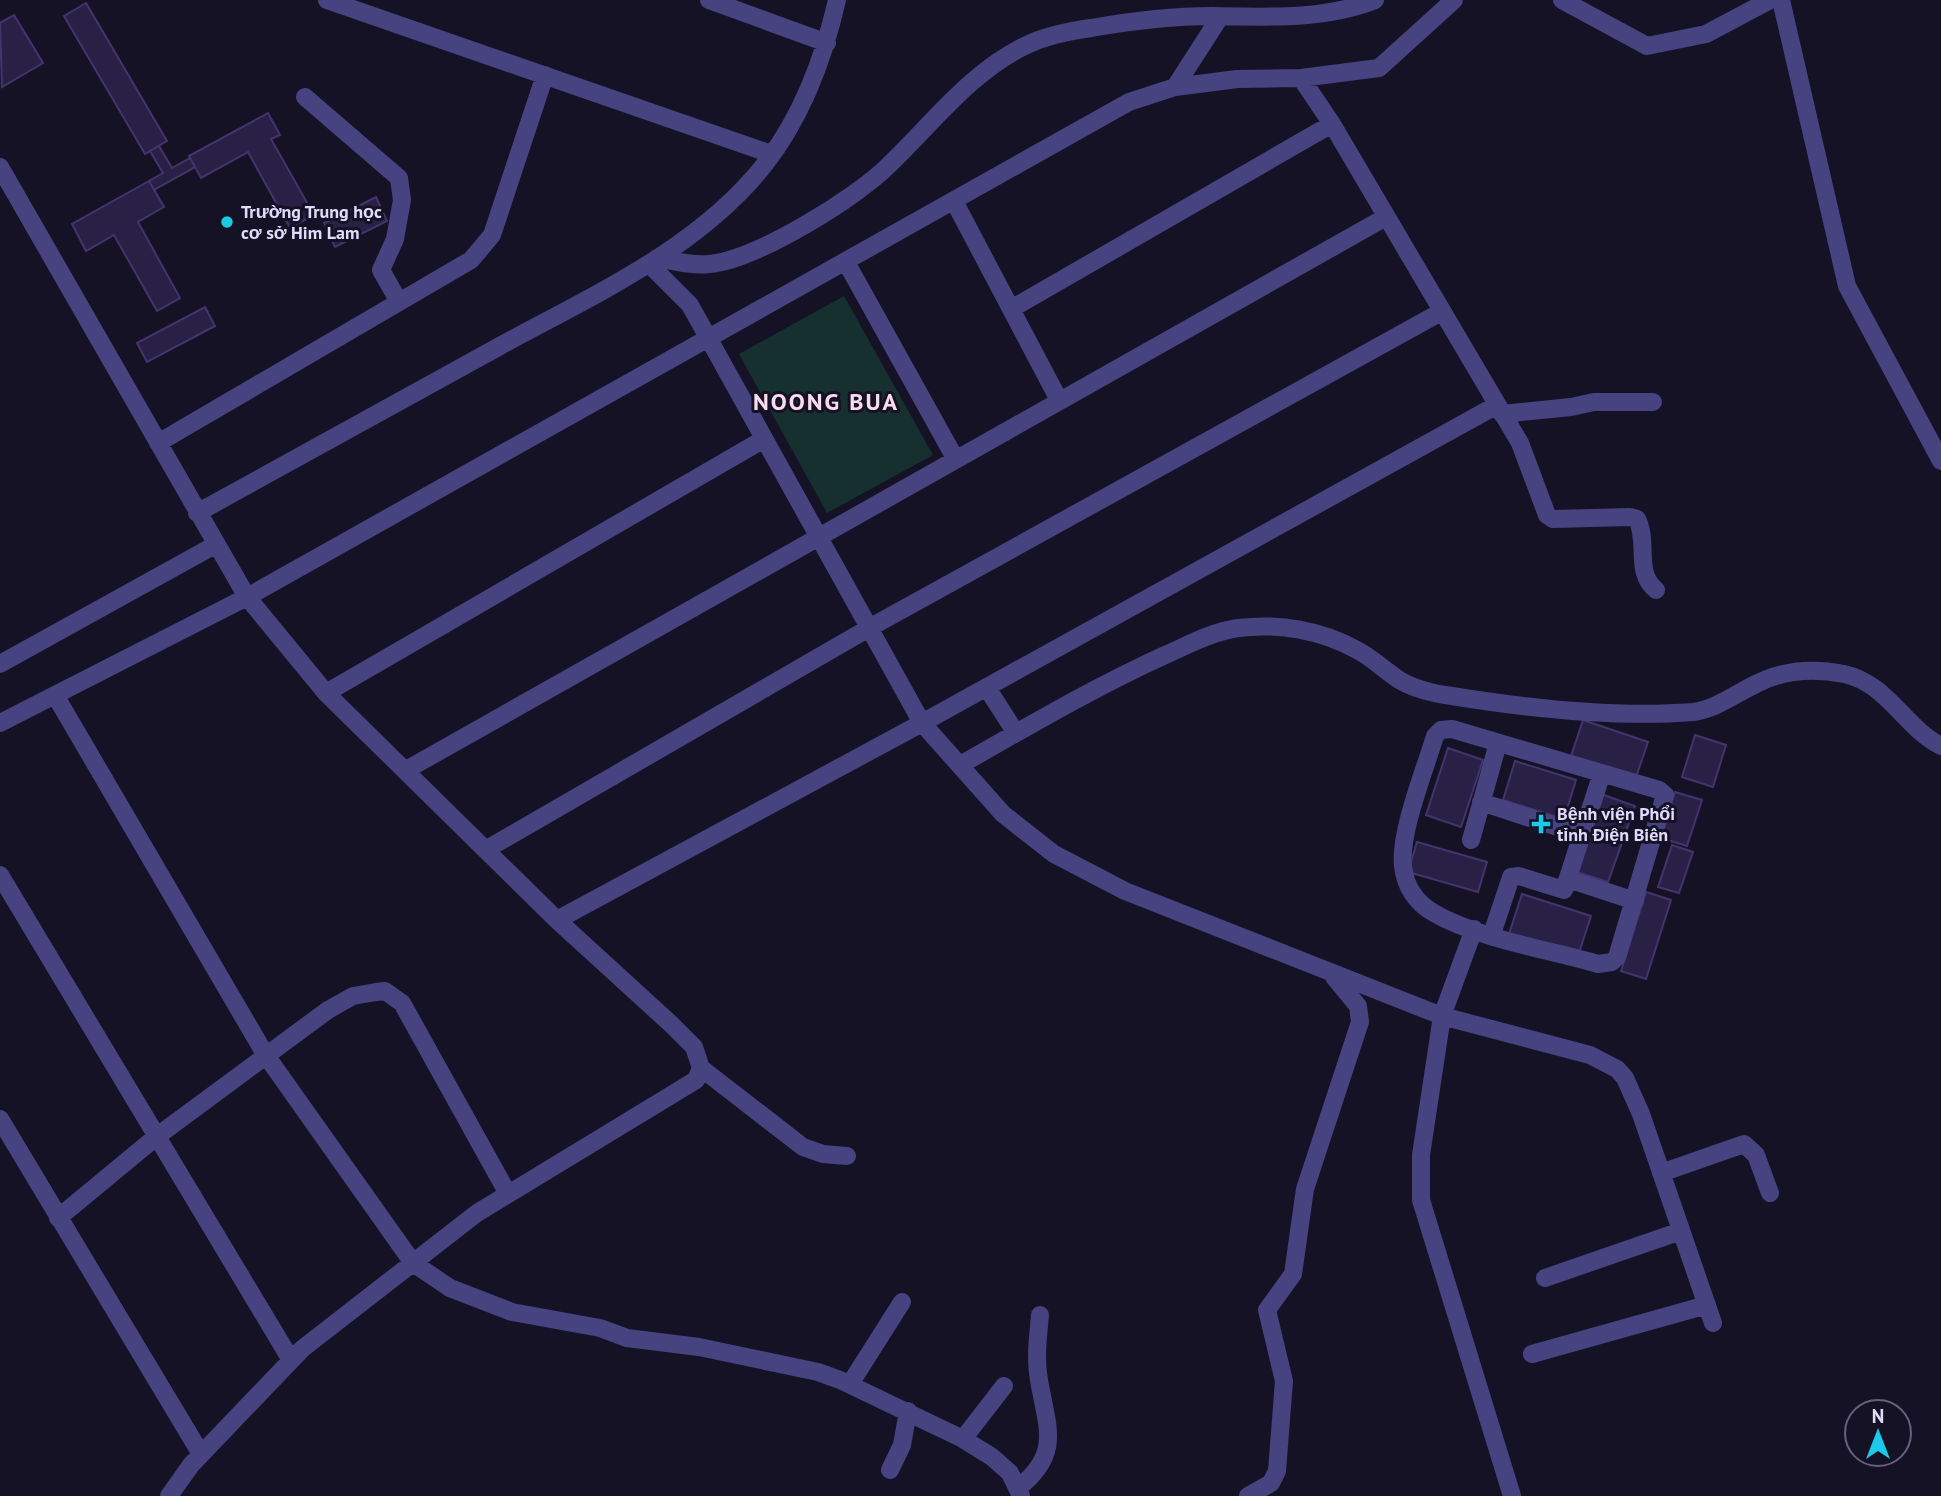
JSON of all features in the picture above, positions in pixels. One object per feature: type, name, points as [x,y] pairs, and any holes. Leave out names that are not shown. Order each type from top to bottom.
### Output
[{"type":"street","points":[[327,0],[771,153]]},
{"type":"street","points":[[709,0],[827,43]]},
{"type":"street","points":[[197,513],[653,261],[719,213],[771,153],[796,114],[827,43],[837,0]]},
{"type":"street","points":[[653,261],[693,265],[733,259],[824,214],[855,196],[965,90],[1000,61],[1029,44],[1064,32],[1121,23],[1269,18],[1332,11],[1375,0]]},
{"type":"street","points":[[0,723],[247,597],[1129,102],[1175,87],[1237,79],[1301,78],[1379,68],[1454,0]]},
{"type":"street","points":[[1562,0],[1647,46],[1706,34],[1770,0]]},
{"type":"street","points":[[1781,0],[1847,286],[1941,461]]},
{"type":"street","points":[[1175,87],[1218,20]]},
{"type":"street","points":[[158,443],[471,260],[492,235],[545,75]]},
{"type":"street","points":[[1301,78],[1332,124],[1499,410],[1531,468],[1547,515],[1553,519],[1630,516],[1637,519],[1641,527],[1644,576],[1656,590]]},
{"type":"street","points":[[304,97],[399,178],[402,200],[395,239],[381,270],[399,302]]},
{"type":"street","points":[[1011,309],[1332,124]]},
{"type":"street","points":[[0,167],[217,549],[247,597],[326,693],[557,920],[672,1025],[694,1047],[701,1068],[803,1147],[823,1154],[847,1156]]},
{"type":"street","points":[[954,201],[1059,400]]},
{"type":"street","points":[[406,770],[817,535],[1387,217]]},
{"type":"street","points":[[653,261],[690,305],[922,723],[1003,814],[1054,854],[1125,891],[1442,1016],[1590,1055],[1617,1069],[1625,1078],[1641,1114],[1713,1323]]},
{"type":"street","points":[[846,262],[955,458]]},
{"type":"street","points":[[487,849],[869,628],[1441,312]]},
{"type":"street","points":[[557,920],[1499,410],[1594,402],[1653,402]]},
{"type":"street","points":[[326,693],[764,439]]},
{"type":"street","points":[[0,664],[217,549]]},
{"type":"street","points":[[960,765],[1124,674],[1214,633],[1274,625],[1323,634],[1346,645],[1403,682],[1447,695],[1508,705],[1620,712],[1695,712],[1726,702],[1779,673],[1810,671],[1843,674],[1862,679],[1903,712],[1919,732],[1941,746]]},
{"type":"street","points":[[987,688],[1016,733]]},
{"type":"street","points":[[55,695],[265,1055],[413,1263],[450,1288],[512,1312],[600,1328],[627,1338],[699,1347],[818,1372],[850,1384],[963,1439],[992,1457],[1010,1473],[1019,1492],[1041,1466],[1049,1435],[1038,1366],[1040,1315]]},
{"type":"street","points":[[1452,729],[1602,773],[1659,790],[1665,795],[1617,957],[1606,963],[1483,932],[1433,913],[1417,900],[1407,886],[1402,864],[1404,842],[1435,736],[1441,730],[1452,729]]},
{"type":"street","points":[[1471,840],[1498,743]]},
{"type":"street","points":[[1512,1496],[1421,1199],[1421,1155],[1442,1016],[1511,877],[1519,876],[1561,891],[1568,879],[1602,773]]},
{"type":"street","points":[[1481,802],[1582,835]]},
{"type":"street","points":[[0,875],[291,1360]]},
{"type":"street","points":[[1568,879],[1635,901]]},
{"type":"street","points":[[1248,1496],[1271,1483],[1277,1471],[1284,1381],[1267,1310],[1293,1274],[1306,1189],[1360,1022],[1358,1006],[1338,985],[1334,973]]},
{"type":"street","points":[[58,1218],[156,1137],[265,1055],[353,996],[385,991],[402,1003],[508,1194]]},
{"type":"street","points":[[169,1496],[201,1454],[291,1360],[477,1213],[696,1080],[701,1068]]},
{"type":"street","points":[[0,1119],[201,1454]]},
{"type":"street","points":[[1661,1173],[1744,1144],[1756,1155],[1770,1193]]},
{"type":"street","points":[[1545,1278],[1681,1231]]},
{"type":"street","points":[[850,1384],[902,1302]]},
{"type":"street","points":[[1532,1354],[1707,1305]]},
{"type":"street","points":[[963,1439],[1004,1386]]},
{"type":"street","points":[[890,1470],[902,1445],[908,1411]]},
{"type":"green space","points":[[844,296],[933,455],[827,513],[739,354]]},
{"type":"building","points":[[86,3],[167,141],[145,154],[64,16]]},
{"type":"building","points":[[14,15],[43,63],[2,87],[0,23]]},
{"type":"building","points":[[268,113],[280,135],[271,139],[314,215],[290,228],[248,152],[201,178],[189,156]]},
{"type":"building","points":[[159,146],[172,168],[190,158],[195,167],[154,190],[149,181],[163,173],[150,151]]},
{"type":"building","points":[[149,181],[164,207],[138,222],[180,298],[157,311],[114,235],[86,251],[72,224]]},
{"type":"building","points":[[376,197],[387,221],[335,247],[324,223]]},
{"type":"building","points":[[205,307],[215,326],[147,362],[137,343]]},
{"type":"building","points":[[1583,720],[1648,742],[1636,777],[1571,756]]},
{"type":"building","points":[[1695,735],[1726,745],[1713,787],[1682,777]]},
{"type":"building","points":[[1448,748],[1483,760],[1461,827],[1426,815]]},
{"type":"building","points":[[1515,761],[1576,780],[1564,819],[1503,800]]},
{"type":"building","points":[[1675,792],[1702,800],[1687,846],[1661,838]]},
{"type":"building","points":[[1601,794],[1635,806],[1608,882],[1574,871]]},
{"type":"building","points":[[1417,842],[1487,862],[1478,892],[1408,872]]},
{"type":"building","points":[[1672,845],[1693,852],[1679,893],[1658,887]]},
{"type":"building","points":[[1646,892],[1671,900],[1646,979],[1621,971]]},
{"type":"building","points":[[1522,894],[1591,916],[1578,956],[1509,934]]},
{"type":"place","name":"Trường Trung học cơ sở Him Lam","points":[[227,222]]},
{"type":"place","name":"Bệnh viện Phổi tỉnh Điện Biên","points":[[1541,824]]},
{"type":"district","name":"NOONG BUA","points":[[826,402]]}]
